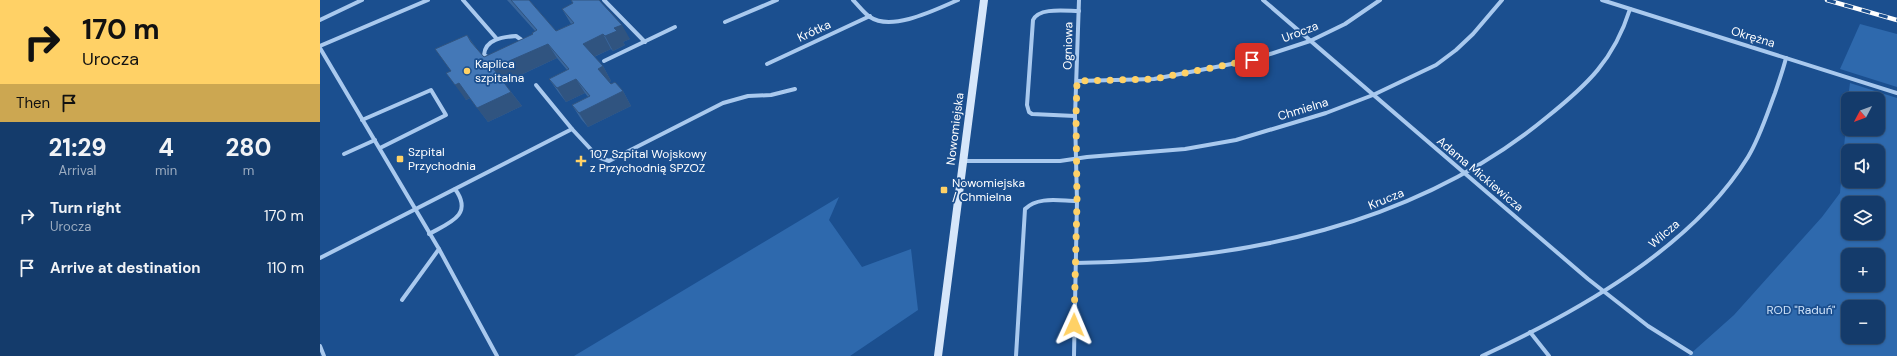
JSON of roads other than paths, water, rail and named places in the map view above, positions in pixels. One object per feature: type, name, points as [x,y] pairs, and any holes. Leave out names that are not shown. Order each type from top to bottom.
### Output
[{"type":"street","points":[[320,20],[362,0]]},
{"type":"street","points":[[428,0],[320,47],[439,250],[497,356]]},
{"type":"street","points":[[463,0],[497,39]]},
{"type":"street","points":[[604,0],[645,42]]},
{"type":"street","points":[[725,22],[777,0]]},
{"type":"street","points":[[853,0],[872,19],[893,23],[906,20],[958,0]]},
{"type":"street","name":"Nowomiejska","points":[[938,356],[984,0]]},
{"type":"street","name":"Ogniowa","points":[[1074,356],[1077,201],[1076,116],[1079,0]]},
{"type":"street","name":"Adama Mickiewicza","points":[[1263,0],[1464,175],[1603,291],[1663,337],[1691,353]]},
{"type":"street","name":"Urocza","points":[[1077,81],[1154,79],[1252,60],[1310,41],[1345,24],[1380,0]]},
{"type":"street","name":"Chmielna","points":[[964,161],[1060,161],[1185,149],[1236,140],[1326,113],[1373,95],[1436,65],[1456,50],[1473,34],[1502,0]]},
{"type":"street","name":"Okrężna","points":[[1602,0],[1897,93]]},
{"type":"street","name":"Krucza","points":[[1075,263],[1146,260],[1213,253],[1268,244],[1367,218],[1415,198],[1464,175],[1508,149],[1544,121],[1591,79],[1606,60],[1630,9]]},
{"type":"street","points":[[1076,116],[1032,114],[1029,112],[1027,105],[1033,20],[1035,16],[1044,12],[1079,11]]},
{"type":"street","name":"Krótka","points":[[767,64],[870,16]]},
{"type":"street","points":[[604,61],[676,27]]},
{"type":"street","points":[[516,36],[522,41],[523,44],[517,52],[505,58],[492,60],[484,55],[486,48],[497,39],[516,36]]},
{"type":"street","name":"Wilcza","points":[[1482,356],[1530,332],[1603,291],[1672,242],[1727,187],[1744,164],[1768,113],[1786,58]]},
{"type":"street","points":[[536,84],[572,129],[598,157],[609,161],[723,103],[748,96],[771,95],[795,89]]},
{"type":"street","points":[[362,120],[431,90],[446,115],[380,148]]},
{"type":"street","points":[[320,258],[572,129]]},
{"type":"street","points":[[344,154],[375,140]]},
{"type":"street","points":[[429,234],[459,215],[462,209],[462,200],[455,189]]},
{"type":"street","points":[[1016,356],[1025,209],[1028,204],[1035,202],[1077,201]]},
{"type":"street","points":[[402,300],[439,250]]},
{"type":"street","points":[[1530,332],[1549,356]]},
{"type":"street","points":[[320,346],[324,356]]},
{"type":"railway","points":[[1827,0],[1897,20]]},
{"type":"place","name":"Kaplica szpitalna","points":[[467,71]]},
{"type":"place","name":"Szpital Przychodnia","points":[[400,159]]},
{"type":"place","name":"107 Szpital Wojskowy z Przychodnią SPZOZ","points":[[581,161]]},
{"type":"place","name":"Nowomiejska / Chmielna","points":[[944,190]]},
{"type":"park label","name":"ROD \"Raduń\"","points":[[1801,310]]}]
